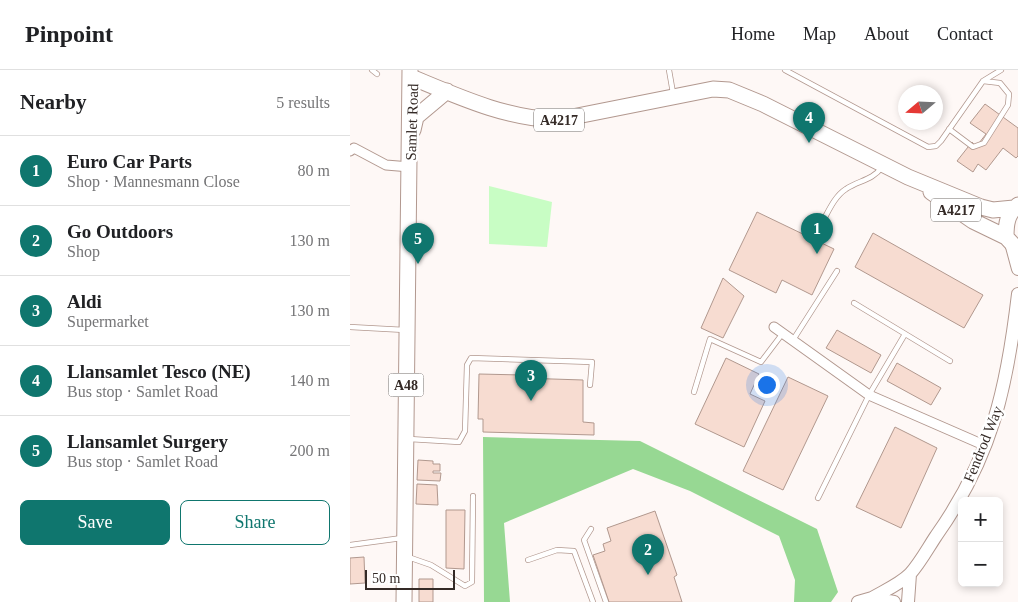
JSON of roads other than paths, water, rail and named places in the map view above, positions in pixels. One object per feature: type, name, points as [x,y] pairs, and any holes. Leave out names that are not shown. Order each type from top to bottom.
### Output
[{"type":"main road","name":"Samlet Road","points":[[404,602],[406,330],[411,74],[468,100],[541,120],[557,120],[713,89],[729,90],[763,104],[908,177],[981,208],[993,210],[1016,207]]},
{"type":"main road","points":[[410,142],[416,117],[447,91]]},
{"type":"main road","name":"Samlet Road","points":[[908,177],[973,221],[1012,244]]},
{"type":"main road","points":[[1012,244],[1007,221],[1016,207]]},
{"type":"street","points":[[350,151],[354,148],[386,165],[410,168]]},
{"type":"street","points":[[1012,244],[1018,269]]},
{"type":"street","name":"Fendrod Way","points":[[872,598],[910,574],[953,513],[986,446],[1001,402],[1010,359],[1018,294]]},
{"type":"street","points":[[774,327],[869,395],[986,446]]},
{"type":"street","name":"Fendrod Way","points":[[1010,359],[1018,338]]},
{"type":"street","points":[[908,602],[910,574]]},
{"type":"street","points":[[858,602],[872,598],[894,602]]},
{"type":"lane","points":[[372,70],[378,74]]},
{"type":"lane","points":[[669,70],[674,98]]},
{"type":"lane","points":[[785,70],[928,146],[936,146],[983,81],[1001,70]]},
{"type":"lane","points":[[949,129],[973,147],[984,143],[1008,105],[1009,94],[1000,83],[983,81]]},
{"type":"lane","points":[[822,221],[833,202],[844,190],[875,176],[884,164]]},
{"type":"lane","points":[[793,340],[838,271]]},
{"type":"lane","points":[[854,303],[950,361]]},
{"type":"lane","points":[[350,327],[406,330]]},
{"type":"lane","points":[[694,392],[710,339],[761,362],[783,333]]},
{"type":"lane","points":[[818,498],[869,395],[905,334]]},
{"type":"lane","points":[[405,438],[459,442],[465,431],[467,365],[471,358],[592,362],[590,386]]},
{"type":"lane","points":[[404,556],[431,565],[465,586],[469,585],[472,582],[473,496]]},
{"type":"lane","points":[[591,529],[584,540],[606,602]]},
{"type":"lane","points":[[350,545],[404,538]]},
{"type":"lane","points":[[528,560],[557,550],[574,551],[593,602]]},
{"type":"place","name":"Llansamlet Tesco (NE)","points":[[809,143]]},
{"type":"place","name":"Euro Car Parts","points":[[817,254]]},
{"type":"place","name":"Llansamlet Surgery","points":[[418,264]]},
{"type":"place","name":"Aldi","points":[[531,401]]},
{"type":"place","name":"Go Outdoors","points":[[648,575]]}]
